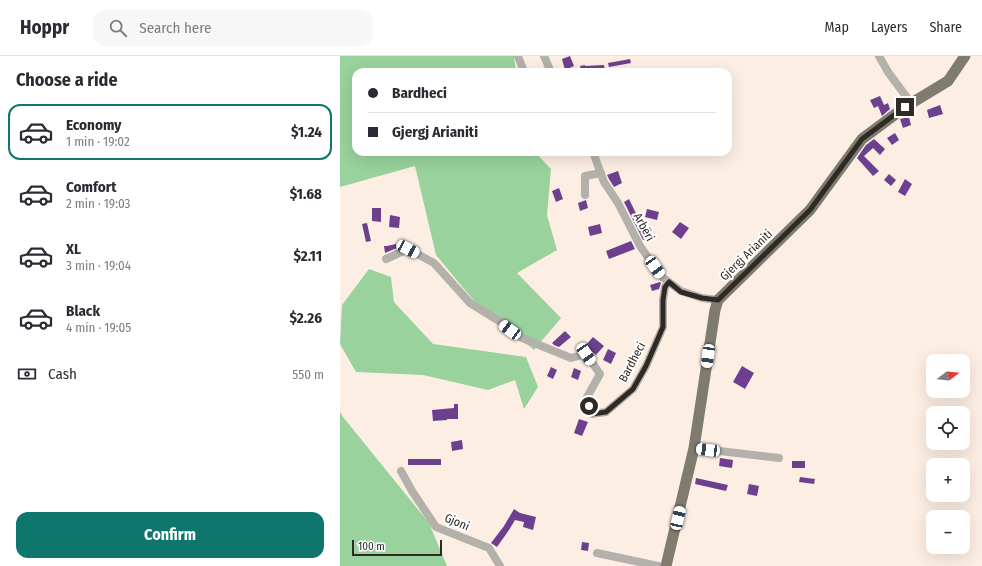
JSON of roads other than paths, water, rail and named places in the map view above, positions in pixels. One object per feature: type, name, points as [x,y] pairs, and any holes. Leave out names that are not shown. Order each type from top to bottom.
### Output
[{"type":"main road","name":"Gjergj Arianiti","points":[[718,300],[810,210],[862,139],[905,107],[948,81],[965,56]]},
{"type":"main road","points":[[666,566],[694,448],[715,310],[718,300]]},
{"type":"street","points":[[518,56],[522,68]]},
{"type":"street","points":[[544,56],[549,68]]},
{"type":"street","points":[[879,56],[888,72],[911,103]]},
{"type":"street","name":"Arbëri","points":[[595,156],[604,182],[618,203],[640,246],[662,277],[681,292],[702,298],[718,300]]},
{"type":"street","points":[[585,195],[585,176],[601,173]]},
{"type":"street","name":"Bardheci","points":[[386,258],[408,249],[434,263],[470,303],[499,321],[522,338],[571,358],[586,354],[600,374],[586,399],[592,414],[606,412],[633,389],[646,366],[663,327],[663,300],[665,287],[669,282]]},
{"type":"street","points":[[694,448],[779,458]]},
{"type":"street","name":"Gjoni","points":[[401,471],[412,491],[436,527],[489,548],[500,566]]},
{"type":"street","points":[[597,553],[658,566]]}]
